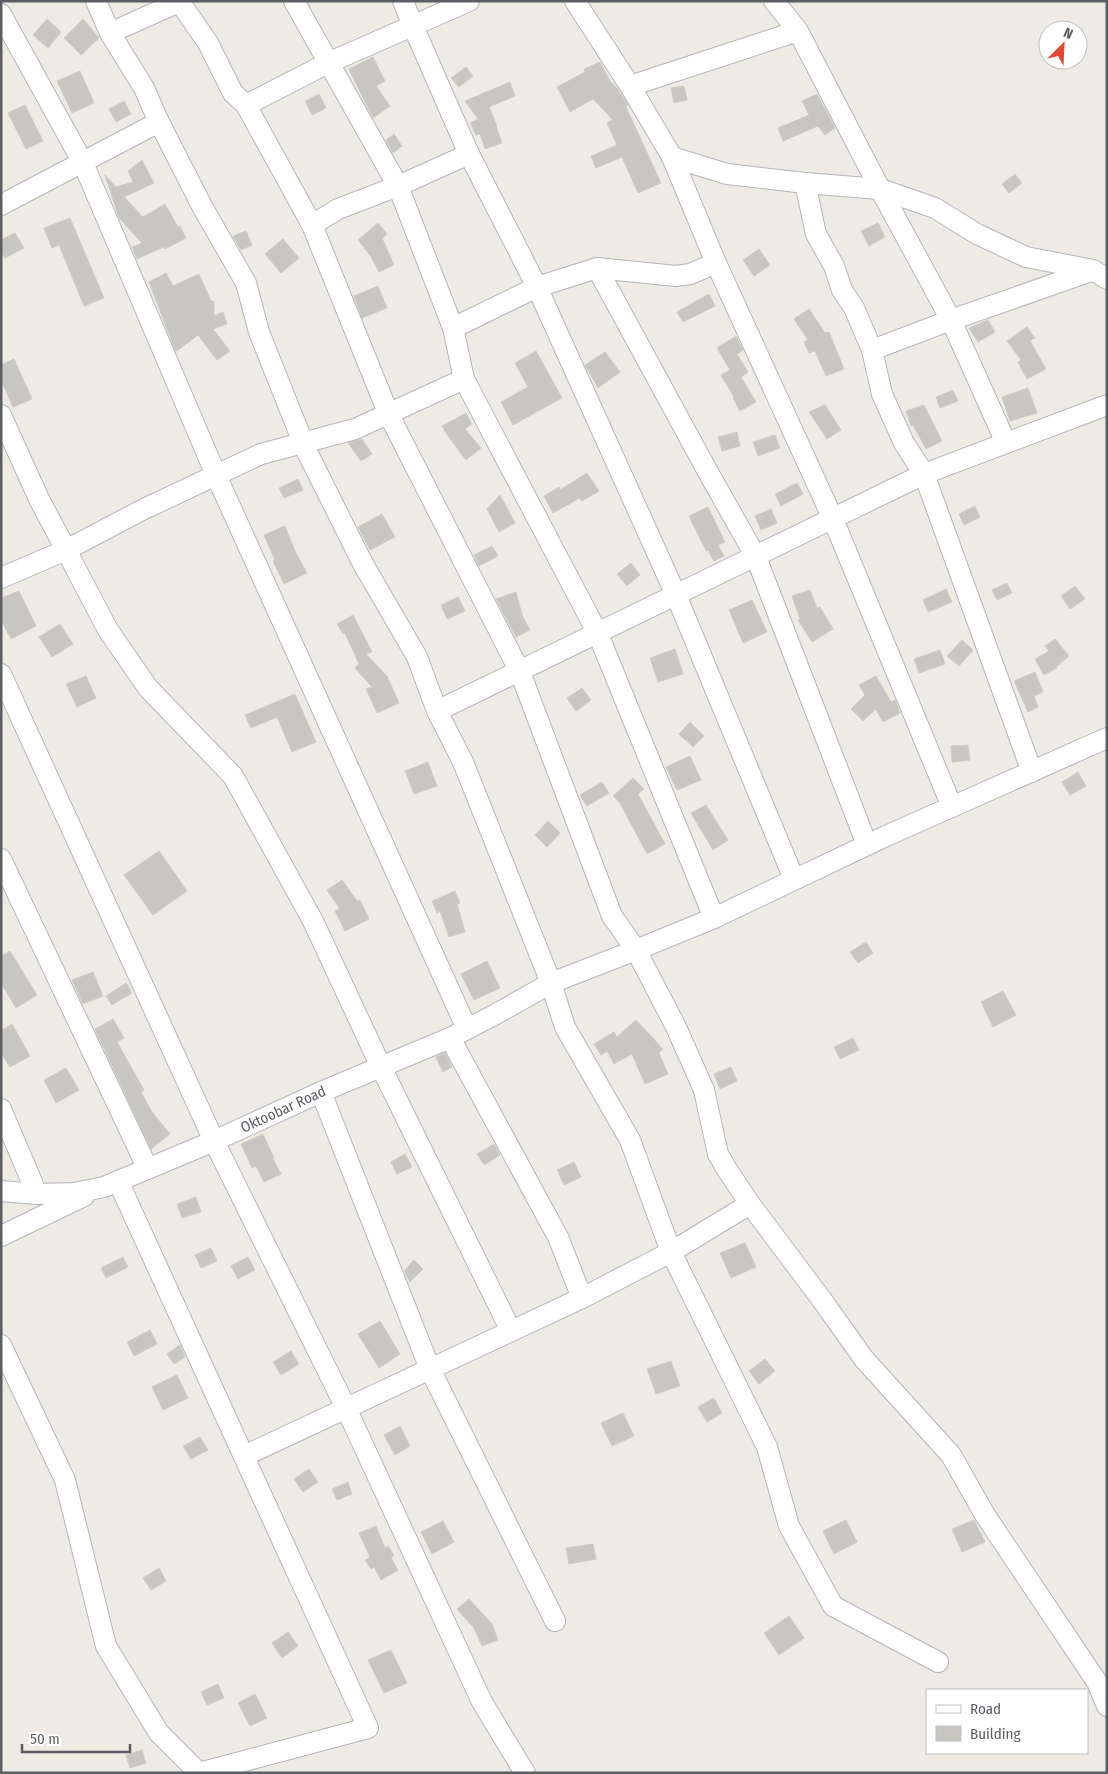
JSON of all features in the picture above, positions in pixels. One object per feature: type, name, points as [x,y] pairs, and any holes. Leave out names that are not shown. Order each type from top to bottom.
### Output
[{"type":"street","points":[[96,1],[110,33],[144,88],[159,122],[203,208],[246,283],[259,332],[303,443],[362,562],[417,657],[437,711],[463,762],[551,983],[565,1027],[630,1140],[671,1252],[767,1447],[789,1526],[833,1606],[938,1662]]},
{"type":"street","points":[[294,1],[398,186],[453,328],[464,379],[598,634],[714,918]]},
{"type":"street","points":[[403,1],[412,26],[469,154],[537,287],[676,595],[794,879]]},
{"type":"street","points":[[246,105],[328,63],[469,1]]},
{"type":"street","points":[[576,1],[630,86],[672,158],[716,263],[832,519],[952,807]]},
{"type":"street","points":[[774,1],[798,31],[951,320],[1006,443]]},
{"type":"street","points":[[110,33],[179,2],[208,43],[233,92],[246,105],[312,224],[389,415],[520,672],[612,916],[636,950],[676,1028],[704,1090],[718,1154],[750,1204],[864,1359],[952,1455],[985,1514],[1097,1682],[1107,1706]]},
{"type":"street","points":[[1,14],[83,163],[458,1034],[558,1237],[582,1298]]},
{"type":"street","points":[[630,86],[798,31]]},
{"type":"street","points":[[1,205],[159,122]]},
{"type":"street","points":[[312,224],[338,209],[398,186],[469,154]]},
{"type":"street","points":[[672,158],[727,174],[880,189],[935,208],[977,234],[1026,257],[1102,271]]},
{"type":"street","points":[[805,183],[816,234],[834,266],[842,290],[854,308],[872,350],[882,394],[904,443],[924,474],[1032,772]]},
{"type":"street","points":[[453,328],[537,287],[597,268],[676,276],[690,274],[716,263]]},
{"type":"street","points":[[597,268],[756,557],[867,844]]},
{"type":"street","points":[[872,350],[951,320],[1102,271]]},
{"type":"street","points":[[1,578],[66,550],[144,509],[261,454],[355,429],[464,379]]},
{"type":"street","points":[[437,711],[924,474],[1107,405]]},
{"type":"street","points":[[1,414],[39,499],[108,630],[148,688],[233,776],[313,921],[381,1067],[511,1331]]},
{"type":"street","points":[[1,674],[214,1141],[346,1408],[482,1702],[526,1773]]},
{"type":"street","name":"Oktoobar Road","points":[[1,1191],[37,1194],[74,1193],[111,1184],[458,1034],[551,983],[714,918],[867,844],[1107,738]]},
{"type":"street","points":[[1,858],[148,1168]]},
{"type":"street","points":[[321,1092],[430,1369],[555,1621]]},
{"type":"street","points":[[1,1109],[37,1194]]},
{"type":"street","points":[[1,1236],[111,1184],[244,1456],[368,1728],[199,1773],[159,1733],[106,1646],[65,1480],[1,1345]]},
{"type":"street","points":[[244,1456],[582,1298],[671,1252],[750,1204]]},
{"type":"building","points":[[47,19],[61,32],[48,48],[33,35]]},
{"type":"building","points":[[83,19],[99,38],[81,55],[64,38]]},
{"type":"building","points":[[373,57],[385,81],[376,86],[390,106],[373,118],[349,69]]},
{"type":"building","points":[[600,62],[610,81],[628,105],[626,107],[661,183],[638,193],[622,157],[596,168],[591,156],[617,145],[607,123],[613,120],[593,99],[570,112],[557,87],[585,72],[584,69]]},
{"type":"building","points":[[466,67],[473,76],[459,87],[451,78]]},
{"type":"building","points":[[80,71],[94,103],[72,113],[57,81]]},
{"type":"building","points":[[510,82],[515,96],[489,107],[502,143],[485,149],[480,134],[476,135],[470,123],[478,119],[465,101]]},
{"type":"building","points":[[684,86],[687,100],[674,103],[671,88]]},
{"type":"building","points":[[319,94],[326,108],[312,115],[305,101]]},
{"type":"building","points":[[817,94],[835,128],[825,135],[818,126],[783,141],[778,128],[809,115],[802,101]]},
{"type":"building","points":[[124,101],[131,114],[116,122],[109,109]]},
{"type":"building","points":[[25,105],[43,141],[26,149],[8,113]]},
{"type":"building","points":[[394,134],[402,146],[393,153],[386,140]]},
{"type":"building","points":[[142,160],[154,183],[124,197],[143,217],[165,204],[186,238],[165,249],[164,247],[137,259],[132,247],[142,243],[119,218],[105,175],[116,187],[133,182],[128,171]]},
{"type":"building","points":[[1015,174],[1022,183],[1009,193],[1002,184]]},
{"type":"building","points":[[70,218],[104,298],[84,306],[59,245],[52,248],[44,228]]},
{"type":"building","points":[[378,223],[387,234],[382,238],[394,265],[379,272],[370,255],[358,240]]},
{"type":"building","points":[[878,223],[885,237],[869,246],[861,231]]},
{"type":"building","points":[[246,231],[252,245],[241,250],[233,236]]},
{"type":"building","points":[[15,233],[24,248],[5,258],[1,252],[1,240]]},
{"type":"building","points":[[283,239],[299,258],[281,273],[265,254]]},
{"type":"building","points":[[759,249],[770,265],[754,276],[743,260]]},
{"type":"building","points":[[166,273],[173,286],[199,274],[211,301],[214,301],[214,316],[223,312],[227,324],[213,329],[230,351],[217,360],[198,335],[177,351],[175,350],[149,282]]},
{"type":"building","points":[[378,286],[387,308],[362,318],[354,296]]},
{"type":"building","points":[[709,294],[715,306],[683,322],[677,312]]},
{"type":"building","points":[[809,309],[825,333],[829,332],[844,369],[826,376],[815,351],[809,353],[804,342],[808,340],[794,319]]},
{"type":"building","points":[[988,320],[995,332],[978,342],[969,328]]},
{"type":"building","points":[[1027,327],[1035,338],[1030,341],[1046,369],[1027,379],[1018,362],[1021,360],[1007,341]]},
{"type":"building","points":[[736,336],[743,350],[737,354],[748,372],[741,377],[756,402],[740,411],[721,375],[730,370],[717,348]]},
{"type":"building","points":[[536,351],[562,398],[513,425],[501,402],[528,387],[515,363]]},
{"type":"building","points":[[605,352],[620,372],[598,388],[585,365]]},
{"type":"building","points":[[14,359],[32,399],[13,407],[1,380],[1,365]]},
{"type":"building","points":[[1028,388],[1037,413],[1010,421],[1002,397]]},
{"type":"building","points":[[953,390],[958,401],[940,408],[936,397]]},
{"type":"building","points":[[825,405],[841,430],[827,439],[809,412]]},
{"type":"building","points":[[924,405],[942,441],[926,449],[913,425],[911,426],[906,411]]},
{"type":"building","points":[[466,413],[472,424],[465,429],[481,448],[466,460],[442,426]]},
{"type":"building","points":[[737,432],[740,446],[722,451],[718,437]]},
{"type":"building","points":[[775,435],[780,448],[758,456],[753,442]]},
{"type":"building","points":[[362,439],[372,454],[361,461],[348,443]]},
{"type":"building","points":[[587,473],[599,491],[582,501],[580,498],[553,513],[544,496],[559,487],[560,490]]},
{"type":"building","points":[[298,479],[303,490],[284,498],[279,488]]},
{"type":"building","points":[[797,483],[803,494],[781,506],[775,494]]},
{"type":"building","points":[[500,495],[515,523],[499,532],[487,509]]},
{"type":"building","points":[[975,506],[980,517],[964,525],[959,514]]},
{"type":"building","points":[[708,507],[725,542],[718,545],[724,556],[714,561],[708,550],[706,551],[689,516]]},
{"type":"building","points":[[771,509],[777,523],[761,530],[755,516]]},
{"type":"building","points":[[382,514],[395,537],[370,550],[358,527]]},
{"type":"building","points":[[285,526],[295,551],[307,573],[284,584],[264,535]]},
{"type":"building","points":[[492,546],[498,556],[479,566],[474,555]]},
{"type":"building","points":[[631,563],[640,575],[627,586],[617,574]]},
{"type":"building","points":[[1007,583],[1012,593],[997,600],[992,590]]},
{"type":"building","points":[[1075,586],[1085,599],[1070,609],[1061,596]]},
{"type":"building","points":[[946,589],[952,602],[928,612],[923,600]]},
{"type":"building","points":[[810,590],[817,608],[820,607],[833,629],[812,642],[798,620],[800,619],[792,596]]},
{"type":"building","points":[[19,591],[36,626],[11,639],[1,620],[1,598]]},
{"type":"building","points":[[516,592],[522,615],[530,630],[516,637],[496,599]]},
{"type":"building","points":[[458,597],[465,611],[447,619],[441,605]]},
{"type":"building","points":[[752,600],[767,632],[743,643],[729,610]]},
{"type":"building","points":[[353,615],[372,652],[366,654],[387,676],[399,703],[377,713],[366,689],[372,687],[355,668],[359,664],[345,633],[343,634],[337,624]]},
{"type":"building","points":[[60,624],[73,644],[52,657],[39,637]]},
{"type":"building","points":[[1055,639],[1069,656],[1057,668],[1044,675],[1035,659],[1049,651],[1045,646]]},
{"type":"building","points":[[962,640],[973,650],[959,666],[947,656]]},
{"type":"building","points":[[675,649],[683,674],[658,682],[650,658]]},
{"type":"building","points":[[940,650],[945,664],[919,673],[914,659]]},
{"type":"building","points":[[1035,672],[1043,692],[1034,696],[1038,707],[1028,712],[1014,681]]},
{"type":"building","points":[[86,676],[96,698],[77,707],[66,684]]},
{"type":"building","points":[[876,676],[891,702],[895,700],[900,713],[883,722],[876,709],[863,721],[851,709],[865,695],[859,685]]},
{"type":"building","points":[[582,688],[591,700],[576,711],[567,698]]},
{"type":"building","points":[[295,694],[316,742],[292,752],[277,717],[251,728],[245,715]]},
{"type":"building","points":[[690,722],[704,736],[693,747],[679,734]]},
{"type":"building","points":[[968,745],[970,760],[952,762],[951,746]]},
{"type":"building","points":[[690,756],[701,780],[677,790],[666,767]]},
{"type":"building","points":[[428,762],[437,786],[414,794],[405,771]]},
{"type":"building","points":[[1078,772],[1086,786],[1070,795],[1062,782]]},
{"type":"building","points":[[633,778],[644,789],[638,794],[665,844],[647,854],[620,803],[613,796]]},
{"type":"building","points":[[602,782],[609,793],[587,806],[580,795]]},
{"type":"building","points":[[706,805],[728,840],[713,850],[691,813]]},
{"type":"building","points":[[548,821],[560,833],[547,847],[535,835]]},
{"type":"building","points":[[159,851],[187,891],[153,915],[124,875]]},
{"type":"building","points":[[342,880],[357,901],[360,900],[369,919],[345,931],[335,911],[340,909],[327,890]]},
{"type":"building","points":[[455,891],[460,903],[457,904],[465,932],[449,937],[440,911],[437,913],[432,901]]},
{"type":"building","points":[[866,942],[873,953],[858,963],[850,952]]},
{"type":"building","points":[[10,951],[37,995],[16,1008],[1,983],[1,956]]},
{"type":"building","points":[[487,961],[500,988],[474,1000],[461,974]]},
{"type":"building","points":[[93,972],[103,996],[83,1004],[72,980]]},
{"type":"building","points":[[126,983],[132,993],[112,1005],[106,996]]},
{"type":"building","points":[[1003,991],[1016,1015],[993,1027],[981,1002]]},
{"type":"building","points":[[113,1019],[124,1038],[117,1042],[144,1090],[141,1092],[152,1112],[170,1134],[151,1149],[95,1029]]},
{"type":"building","points":[[636,1020],[663,1049],[659,1053],[668,1074],[645,1084],[632,1054],[614,1064],[607,1051],[601,1055],[594,1044],[614,1032],[617,1037]]},
{"type":"building","points":[[12,1024],[30,1056],[10,1067],[1,1053],[1,1031]]},
{"type":"building","points":[[853,1038],[859,1050],[840,1059],[834,1047]]},
{"type":"building","points":[[445,1053],[452,1067],[443,1072],[436,1057]]},
{"type":"building","points":[[731,1067],[737,1081],[720,1089],[714,1074]]},
{"type":"building","points":[[66,1068],[79,1090],[56,1103],[44,1080]]},
{"type":"building","points":[[263,1134],[281,1174],[264,1182],[256,1166],[252,1168],[241,1144]]},
{"type":"building","points":[[494,1144],[500,1155],[484,1165],[477,1154]]},
{"type":"building","points":[[405,1154],[412,1167],[397,1174],[391,1162]]},
{"type":"building","points":[[574,1162],[581,1177],[564,1185],[557,1170]]},
{"type":"building","points":[[196,1197],[201,1212],[182,1218],[177,1204]]},
{"type":"building","points":[[745,1243],[756,1267],[731,1278],[720,1253]]},
{"type":"building","points":[[211,1248],[217,1261],[201,1268],[195,1255]]},
{"type":"building","points":[[123,1257],[128,1267],[106,1278],[101,1268]]},
{"type":"building","points":[[248,1257],[255,1270],[238,1279],[231,1266]]},
{"type":"building","points":[[414,1260],[423,1269],[410,1282],[404,1271]]},
{"type":"building","points":[[380,1321],[400,1354],[379,1368],[358,1334]]},
{"type":"building","points":[[150,1330],[157,1344],[134,1356],[127,1342]]},
{"type":"building","points":[[180,1345],[185,1357],[174,1364],[167,1354]]},
{"type":"building","points":[[291,1351],[299,1364],[281,1375],[273,1362]]},
{"type":"building","points":[[765,1359],[775,1371],[759,1384],[749,1371]]},
{"type":"building","points":[[671,1361],[680,1386],[656,1394],[647,1369]]},
{"type":"building","points":[[177,1375],[188,1398],[163,1410],[152,1387]]},
{"type":"building","points":[[714,1398],[722,1413],[707,1422],[698,1407]]},
{"type":"building","points":[[623,1413],[634,1436],[612,1446],[601,1423]]},
{"type":"building","points":[[400,1426],[410,1446],[395,1455],[384,1435]]},
{"type":"building","points":[[200,1437],[208,1450],[191,1459],[183,1446]]},
{"type":"building","points":[[309,1469],[318,1482],[303,1492],[294,1479]]},
{"type":"building","points":[[348,1482],[352,1494],[337,1500],[332,1489]]},
{"type":"building","points":[[846,1520],[857,1542],[834,1554],[823,1531]]},
{"type":"building","points":[[974,1520],[985,1542],[962,1552],[952,1529]]},
{"type":"building","points":[[443,1521],[454,1542],[432,1554],[421,1532]]},
{"type":"building","points":[[376,1526],[385,1548],[388,1546],[394,1555],[391,1558],[398,1570],[381,1580],[374,1567],[371,1569],[365,1560],[370,1557],[359,1533]]},
{"type":"building","points":[[593,1544],[596,1559],[569,1564],[566,1548]]},
{"type":"building","points":[[159,1568],[166,1581],[151,1590],[143,1578]]},
{"type":"building","points":[[469,1599],[492,1624],[498,1640],[482,1646],[474,1628],[457,1609]]},
{"type":"building","points":[[789,1616],[804,1638],[779,1655],[764,1633]]},
{"type":"building","points":[[288,1632],[298,1646],[282,1658],[272,1643]]},
{"type":"building","points":[[391,1650],[407,1683],[384,1693],[368,1660]]},
{"type":"building","points":[[218,1684],[224,1698],[207,1705],[201,1692]]},
{"type":"building","points":[[255,1694],[267,1718],[250,1726],[238,1703]]},
{"type":"building","points":[[142,1750],[146,1763],[130,1768],[126,1755]]}]
